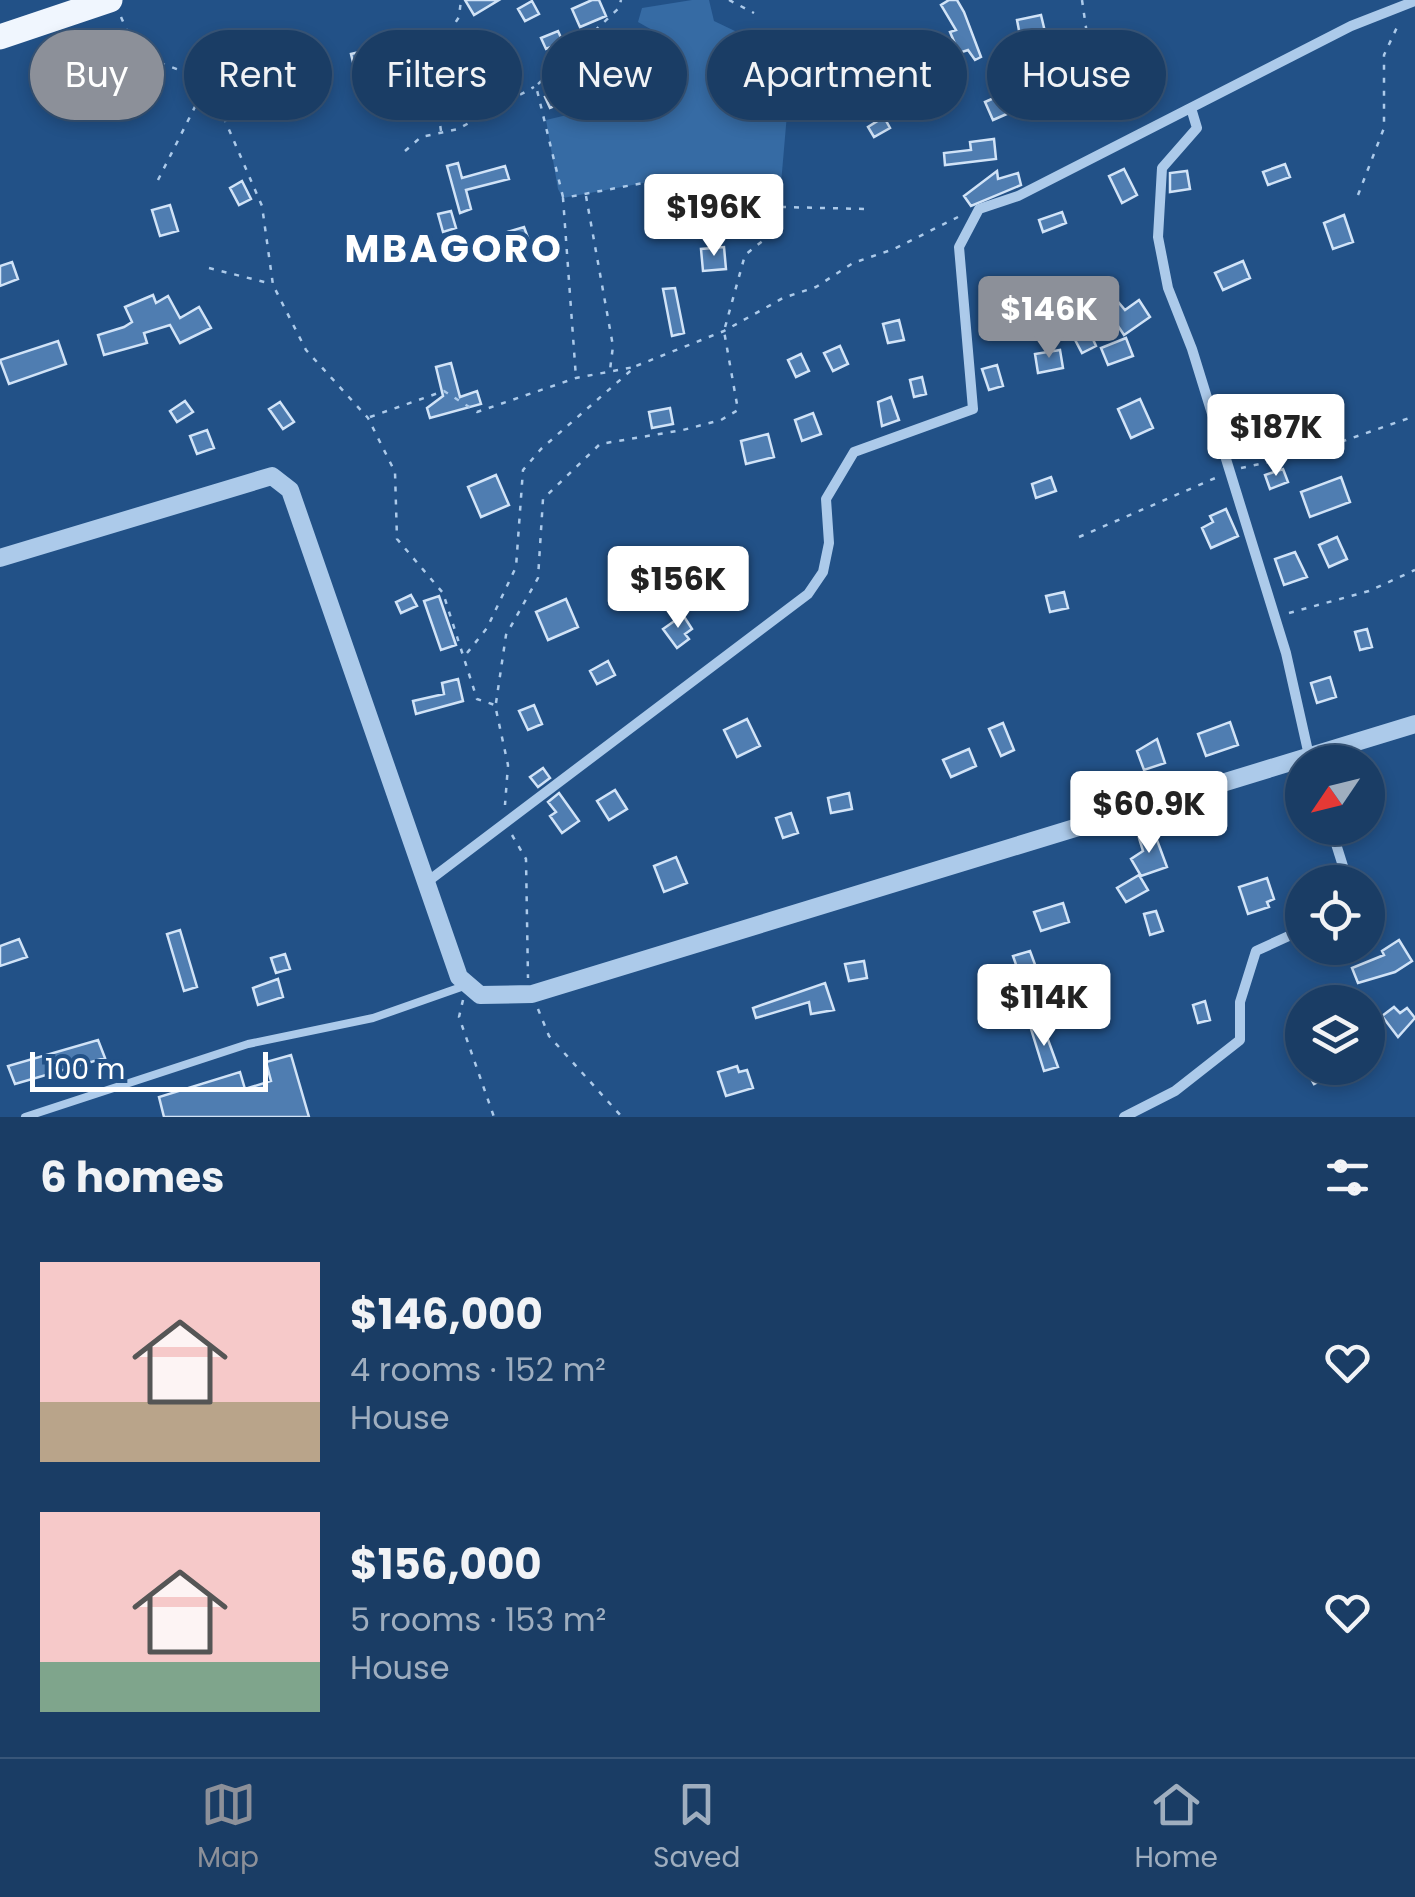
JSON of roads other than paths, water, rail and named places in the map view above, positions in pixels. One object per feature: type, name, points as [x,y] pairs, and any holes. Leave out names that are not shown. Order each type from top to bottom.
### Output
[{"type":"main road","points":[[0,37],[116,9]]},
{"type":"street","points":[[427,882],[808,594],[823,572],[829,544],[826,499],[854,452],[973,410],[959,247],[979,209],[1018,196],[1351,26],[1415,1]]},
{"type":"street","points":[[1192,108],[1198,128],[1162,168],[1158,237],[1168,288],[1231,470],[1276,618],[1307,745]]},
{"type":"street","points":[[0,558],[272,476],[290,490],[460,977],[480,995],[532,994],[1285,766]]},
{"type":"street","points":[[1350,745],[1415,724]]},
{"type":"street","points":[[1124,1117],[1175,1090],[1240,1040],[1240,1002],[1256,951],[1285,938]]},
{"type":"lane","points":[[26,1117],[248,1044],[373,1018],[468,984]]},
{"type":"district","name":"MBAGORO","points":[[454,249]]}]
